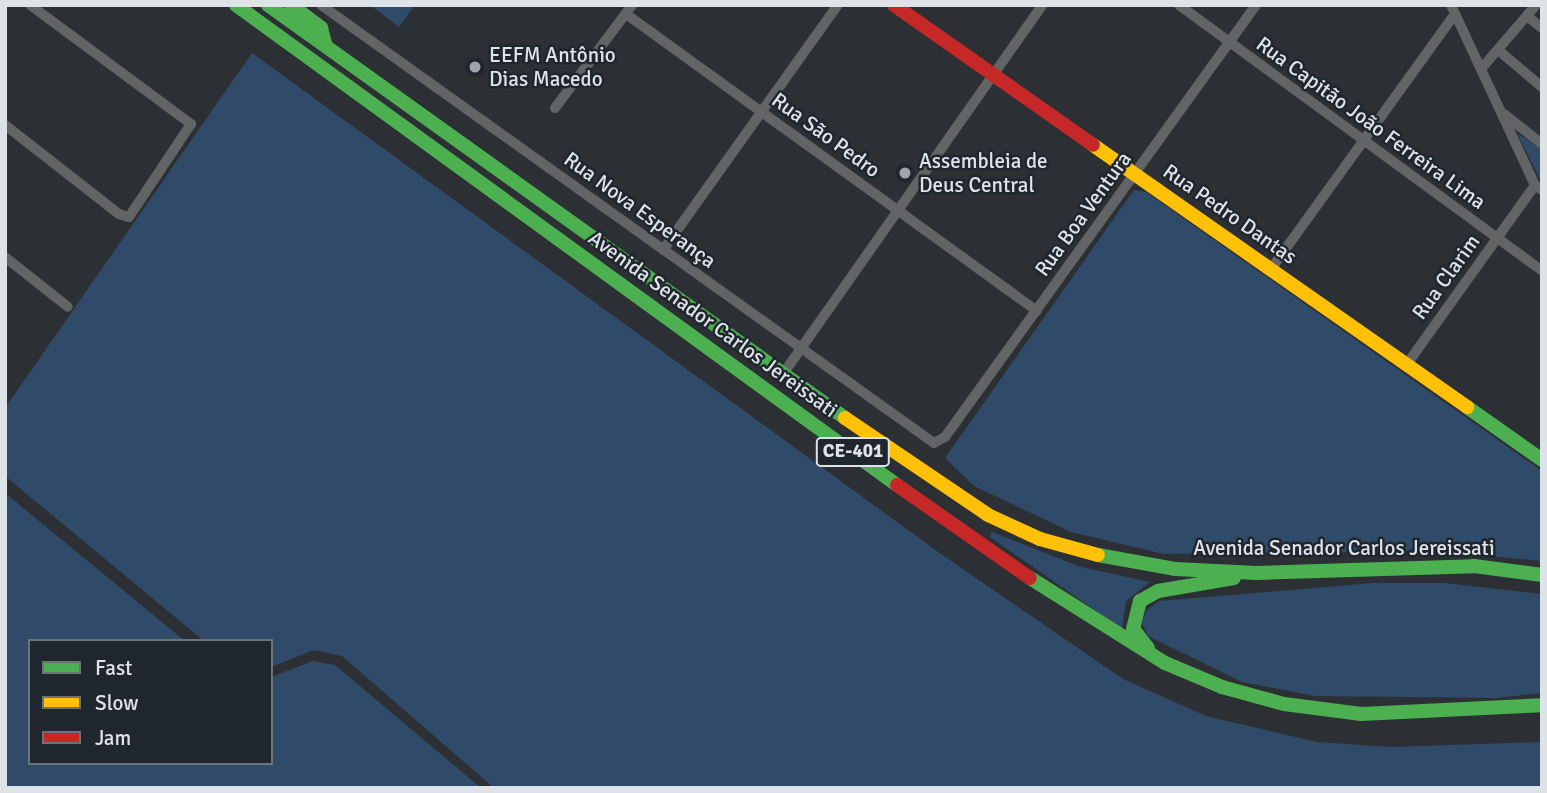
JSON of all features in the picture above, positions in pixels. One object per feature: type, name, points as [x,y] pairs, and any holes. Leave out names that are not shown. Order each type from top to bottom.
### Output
[{"type":"main road","name":"Avenida Senador Carlos Jereissati","points":[[236,5],[947,521],[1092,621],[1165,663],[1222,687],[1284,704],[1361,714],[1542,705]]},
{"type":"main road","name":"Avenida Senador Carlos Jereissati","points":[[268,5],[325,43],[954,495],[1040,539],[1122,562],[1257,573],[1474,566],[1542,575]]},
{"type":"main road","points":[[291,5],[320,28],[325,43]]},
{"type":"main road","name":"Rua Pedro Dantas","points":[[894,5],[1542,459]]},
{"type":"main road","points":[[1165,663],[1133,629],[1132,620],[1140,601],[1158,591],[1257,573]]},
{"type":"street","points":[[5,125],[119,214],[129,217],[191,124],[30,5]]},
{"type":"street","name":"Rua Nova Esperança","points":[[321,5],[931,442],[938,443]]},
{"type":"street","points":[[663,250],[838,5]]},
{"type":"street","points":[[783,374],[1042,5]]},
{"type":"street","name":"Rua Capitão João Ferreira Lima","points":[[1179,5],[1542,271]]},
{"type":"street","name":"Rua Boa Ventura","points":[[938,443],[1037,311],[1256,5]]},
{"type":"street","points":[[1481,69],[1536,5]]},
{"type":"street","points":[[555,108],[629,10]]},
{"type":"street","name":"Rua São Pedro","points":[[629,10],[762,112],[1037,311]]},
{"type":"street","points":[[1271,269],[1453,10],[1539,187]]},
{"type":"street","points":[[1527,16],[1542,28]]},
{"type":"street","points":[[1498,50],[1542,87]]},
{"type":"street","points":[[1500,111],[1542,144]]},
{"type":"street","name":"Rua Clarim","points":[[1407,364],[1497,239],[1539,187]]},
{"type":"street","points":[[5,257],[68,307]]},
{"type":"shaded area","points":[[370,5],[415,5],[399,27]]},
{"type":"shaded area","points":[[252,53],[941,554],[1123,679],[1206,716],[1317,742],[1390,747],[1542,742],[1542,788],[494,788],[342,656],[314,650],[273,666],[273,639],[202,639],[5,476],[5,408]]},
{"type":"shaded area","points":[[1517,133],[1542,150],[1542,183]]},
{"type":"shaded area","points":[[1134,190],[1146,192],[1542,471],[1542,561],[1437,551],[1164,554],[1071,532],[974,486],[945,458]]},
{"type":"shaded area","points":[[5,493],[183,639],[28,639],[28,765],[273,765],[273,676],[313,661],[335,665],[481,788],[5,788]]},
{"type":"shaded area","points":[[992,532],[1081,567],[1150,582],[1126,601],[1122,629],[990,537]]},
{"type":"shaded area","points":[[1373,583],[1445,583],[1542,594],[1542,693],[1497,698],[1315,696],[1242,682],[1148,636],[1142,623],[1146,611],[1159,601]]},
{"type":"traffic: fast","points":[[236,5],[897,485]]},
{"type":"traffic: fast","points":[[268,5],[845,418]]},
{"type":"traffic: fast","points":[[291,5],[321,28],[325,43]]},
{"type":"traffic: fast","points":[[1467,407],[1542,460]]},
{"type":"traffic: fast","points":[[1098,555],[1175,569],[1257,573],[1474,566],[1542,575]]},
{"type":"traffic: fast","points":[[1030,578],[1165,663],[1222,687],[1284,704],[1361,714],[1542,705]]},
{"type":"traffic: fast","points":[[1148,648],[1133,629],[1140,601],[1158,591],[1234,578]]},
{"type":"traffic: slow","points":[[1093,145],[1467,407]]},
{"type":"traffic: slow","points":[[845,418],[988,515],[1040,539],[1098,555]]},
{"type":"traffic: jam","points":[[894,5],[1093,145]]},
{"type":"traffic: jam","points":[[897,485],[1030,578]]},
{"type":"place","name":"EEFM Antônio Dias Macedo","points":[[475,67]]},
{"type":"place","name":"Assembleia de Deus Central","points":[[905,173]]}]
